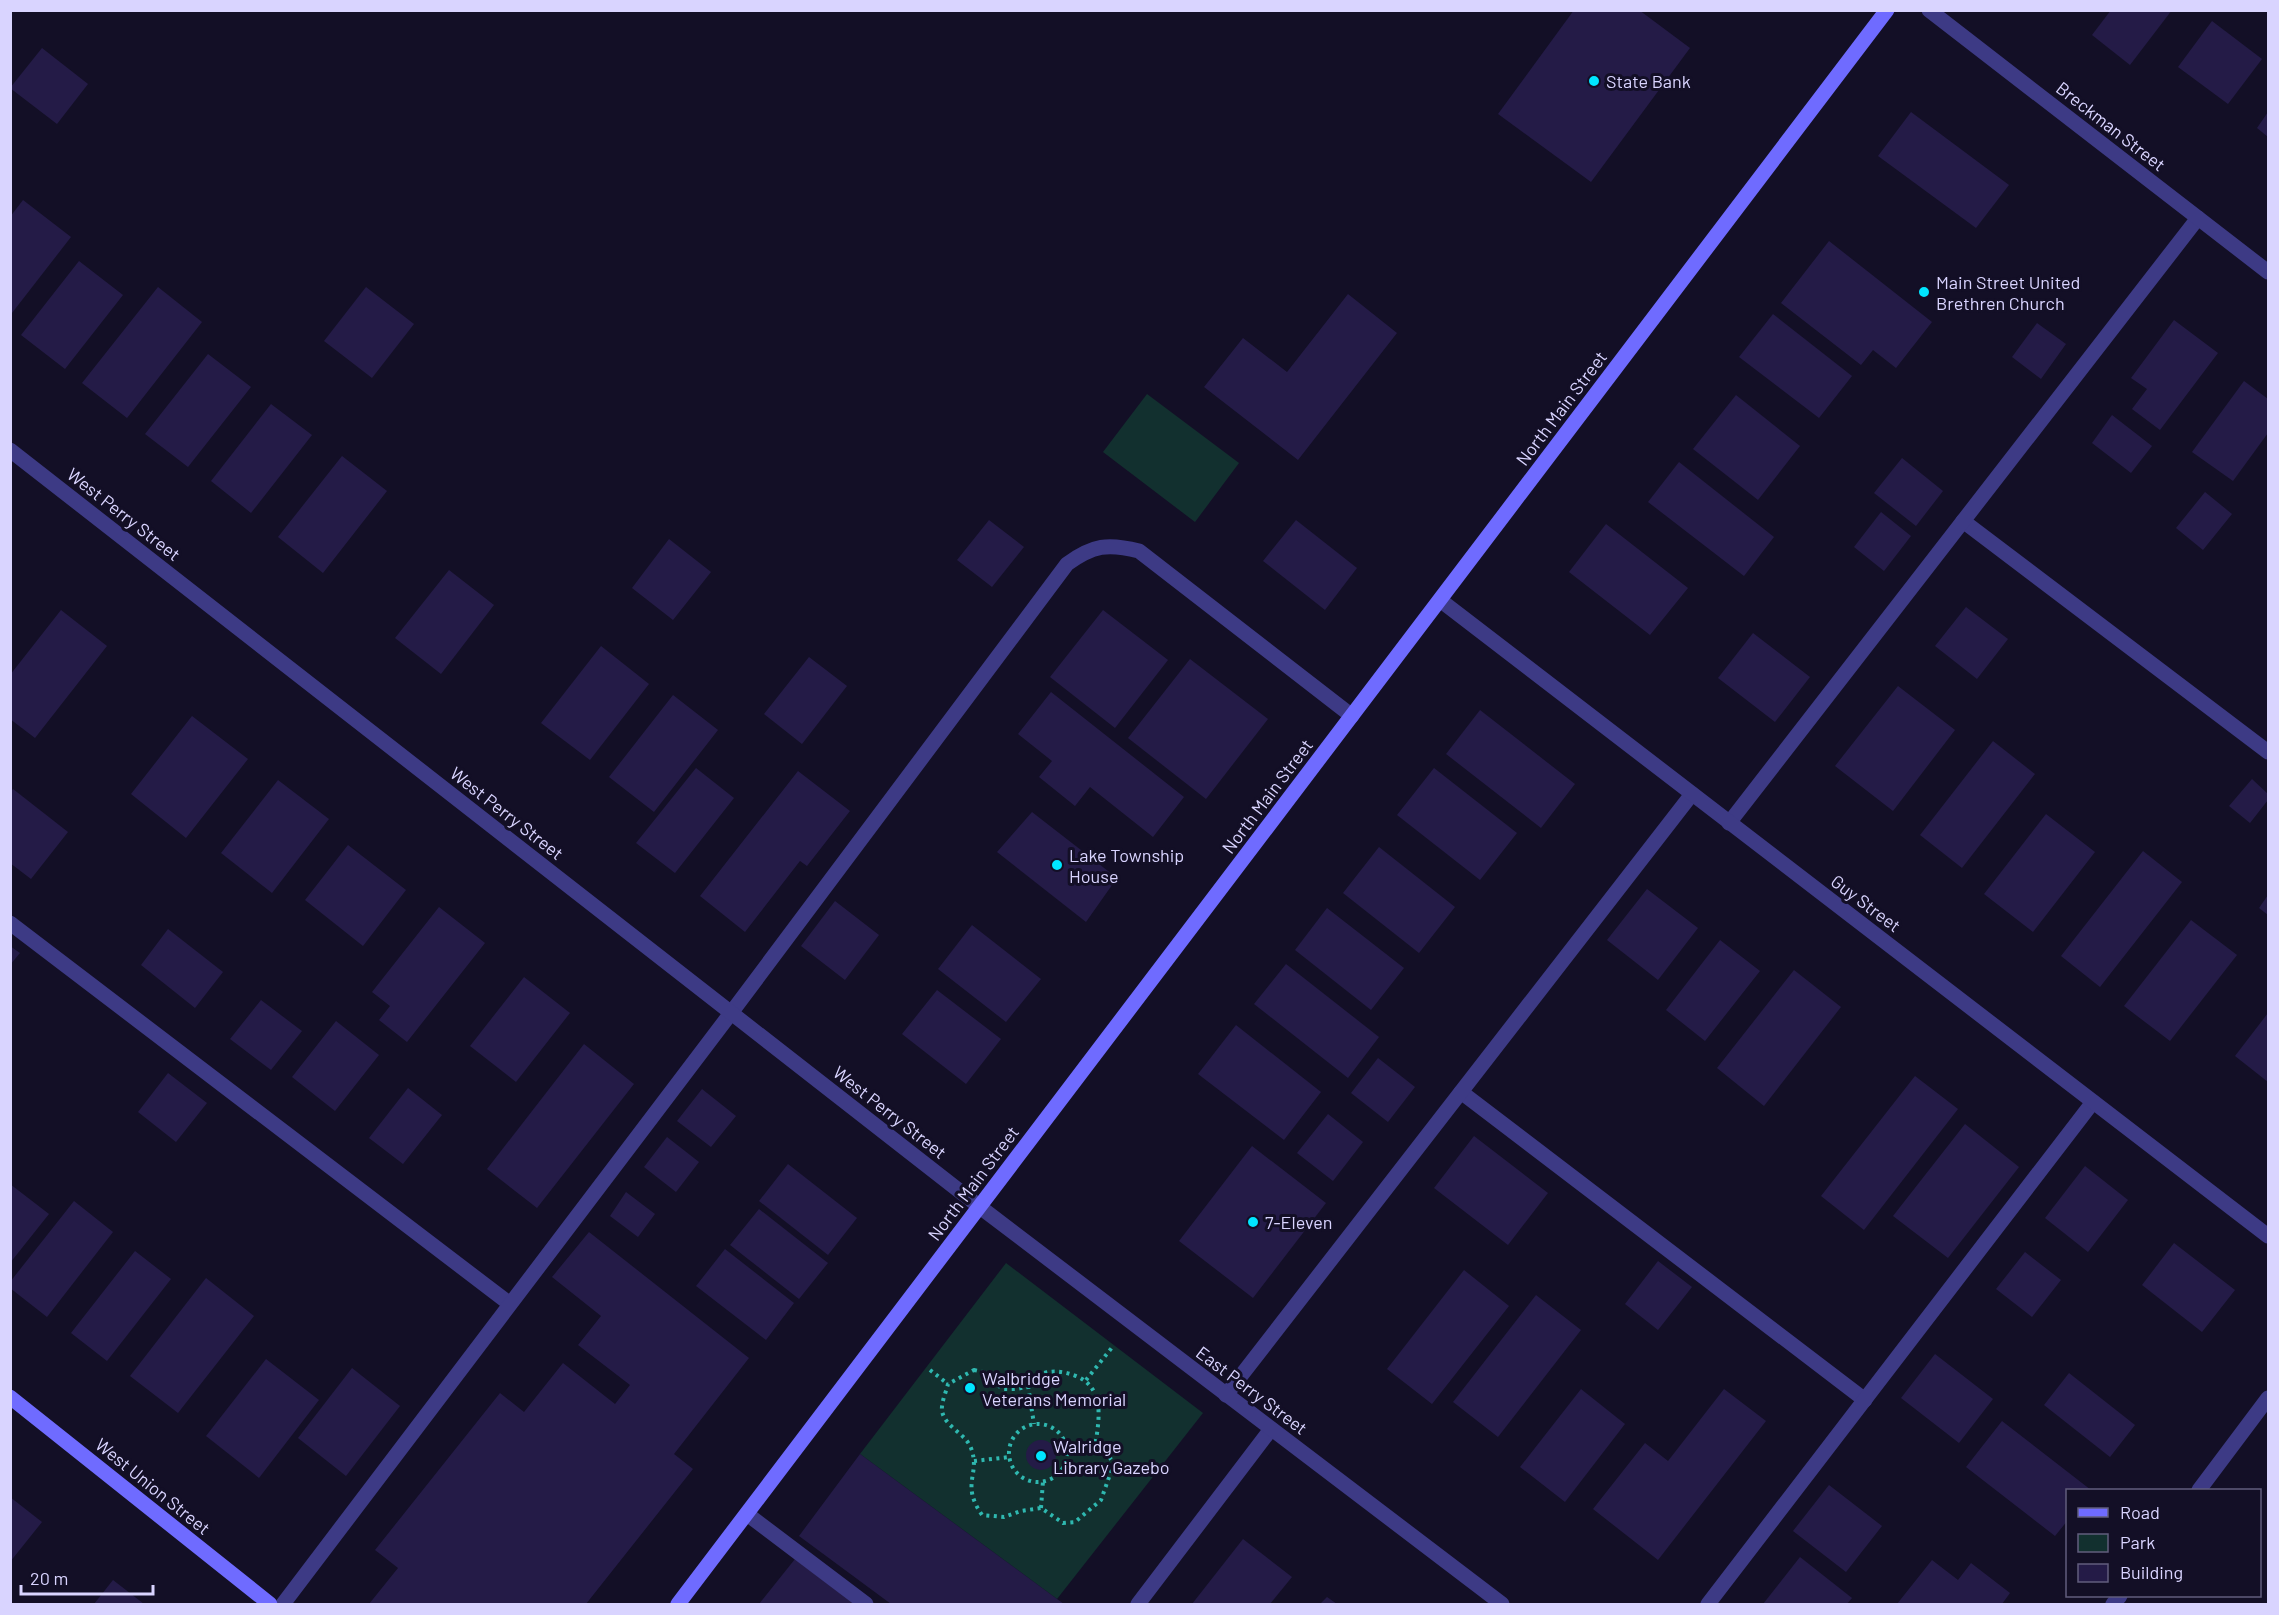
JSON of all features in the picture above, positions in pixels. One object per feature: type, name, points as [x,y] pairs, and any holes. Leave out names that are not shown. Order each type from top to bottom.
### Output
[{"type":"street","name":"North Main Street","points":[[678,1605],[1887,10]]},
{"type":"street","name":"Breckman Street","points":[[1929,10],[2268,272]]},
{"type":"street","points":[[1729,823],[2198,218]]},
{"type":"street","name":"West Perry Street","points":[[10,450],[980,1207]]},
{"type":"street","points":[[1964,521],[2268,752]]},
{"type":"street","points":[[283,1605],[1067,564],[1085,551],[1116,546],[1139,551],[1352,716]]},
{"type":"street","name":"Guy Street","points":[[1440,600],[2268,1236]]},
{"type":"street","points":[[1227,1395],[1692,794]]},
{"type":"street","points":[[10,923],[510,1304]]},
{"type":"street","points":[[1461,1092],[1865,1400]]},
{"type":"street","points":[[1708,1605],[2094,1102]]},
{"type":"street","name":"East Perry Street","points":[[980,1207],[1502,1605]]},
{"type":"street","name":"West Union Street","points":[[10,1397],[270,1605]]},
{"type":"street","points":[[2200,1489],[2268,1398]]},
{"type":"street","points":[[1138,1605],[1271,1429]]},
{"type":"street","points":[[747,1514],[866,1605]]},
{"type":"path","points":[[1086,1380],[1114,1345]]},
{"type":"path","points":[[930,1370],[948,1384]]},
{"type":"path","points":[[974,1370],[987,1373],[1002,1389],[1019,1389],[1028,1386],[1042,1374],[1062,1371],[1086,1380],[1098,1399],[1100,1413],[1096,1440],[1114,1463],[1101,1500],[1075,1522],[1063,1523],[1041,1508],[1021,1511],[1004,1517],[982,1515],[974,1503],[970,1487],[974,1461],[970,1445],[945,1420],[942,1409],[948,1384],[974,1370]]},
{"type":"path","points":[[1028,1386],[1034,1424]]},
{"type":"path","points":[[1034,1424],[1053,1427],[1060,1433],[1068,1449],[1063,1468],[1056,1476],[1043,1481],[1028,1480],[1019,1474],[1013,1467],[1010,1457],[1010,1447],[1018,1432],[1034,1424]]},
{"type":"path","points":[[1068,1449],[1099,1444]]},
{"type":"path","points":[[974,1461],[1010,1457]]},
{"type":"path","points":[[1041,1508],[1043,1481]]},
{"type":"green space","points":[[1147,394],[1239,463],[1195,522],[1103,452]]},
{"type":"green space","points":[[1006,1263],[1203,1413],[1057,1599],[860,1454]]},
{"type":"building","name":"State Bank","points":[[1574,10],[1639,10],[1690,48],[1591,182],[1498,114]]},
{"type":"building","points":[[2111,10],[2172,10],[2130,65],[2092,35]]},
{"type":"building","points":[[2212,21],[2262,59],[2228,104],[2178,67]]},
{"type":"building","points":[[42,48],[88,84],[57,124],[10,88]]},
{"type":"building","points":[[1911,112],[2009,185],[1976,228],[1878,156]]},
{"type":"building","points":[[2268,112],[2268,137],[2257,128]]},
{"type":"building","points":[[23,200],[71,237],[12,313],[10,217]]},
{"type":"building","points":[[1829,241],[1932,322],[1896,368],[1873,350],[1861,365],[1781,303]]},
{"type":"building","points":[[79,261],[123,295],[65,369],[21,335]]},
{"type":"building","points":[[158,287],[202,322],[127,418],[82,383]]},
{"type":"building","points":[[366,287],[414,324],[372,378],[324,341]]},
{"type":"building","points":[[1348,294],[1397,333],[1298,460],[1204,387],[1243,338],[1287,372]]},
{"type":"building","points":[[1773,314],[1852,376],[1819,418],[1739,357]]},
{"type":"building","points":[[2174,320],[2218,353],[2160,430],[2132,409],[2147,389],[2131,378]]},
{"type":"building","points":[[2037,323],[2066,344],[2041,379],[2012,357]]},
{"type":"building","points":[[208,354],[251,387],[188,467],[145,434]]},
{"type":"building","points":[[2244,381],[2268,399],[2268,433],[2233,481],[2192,452]]},
{"type":"building","points":[[1736,395],[1800,446],[1758,500],[1693,449]]},
{"type":"building","points":[[271,404],[312,435],[251,513],[211,481]]},
{"type":"building","points":[[2112,415],[2152,446],[2131,473],[2092,443]]},
{"type":"building","points":[[342,456],[387,491],[323,573],[278,537]]},
{"type":"building","points":[[1902,458],[1943,491],[1916,526],[1874,493]]},
{"type":"building","points":[[1679,462],[1774,537],[1744,576],[1648,502]]},
{"type":"building","points":[[2205,492],[2232,514],[2203,550],[2176,528]]},
{"type":"building","points":[[1881,512],[1911,536],[1884,571],[1854,547]]},
{"type":"building","points":[[989,520],[1024,547],[992,587],[957,560]]},
{"type":"building","points":[[1296,520],[1357,568],[1325,610],[1263,561]]},
{"type":"building","points":[[1606,524],[1688,588],[1650,635],[1569,572]]},
{"type":"building","points":[[669,539],[711,572],[673,620],[632,588]]},
{"type":"building","points":[[449,570],[494,605],[441,674],[395,638]]},
{"type":"building","points":[[1966,607],[2008,639],[1977,679],[1935,646]]},
{"type":"building","points":[[61,610],[107,646],[35,738],[10,719],[10,675]]},
{"type":"building","points":[[1103,610],[1168,660],[1115,728],[1050,677]]},
{"type":"building","points":[[1753,633],[1810,677],[1775,722],[1718,678]]},
{"type":"building","points":[[601,646],[649,684],[590,760],[541,723]]},
{"type":"building","points":[[809,657],[847,686],[802,744],[764,714]]},
{"type":"building","points":[[1190,659],[1268,719],[1206,799],[1128,738]]},
{"type":"building","points":[[1898,686],[1955,730],[1893,811],[1835,766]]},
{"type":"building","points":[[1051,692],[1184,797],[1153,837],[1090,787],[1075,806],[1039,777],[1052,761],[1018,734]]},
{"type":"building","points":[[673,695],[718,730],[654,812],[609,777]]},
{"type":"building","points":[[1480,710],[1575,784],[1541,828],[1446,754]]},
{"type":"building","points":[[192,716],[248,759],[186,838],[131,794]]},
{"type":"building","points":[[1993,741],[2035,774],[1962,868],[1920,835]]},
{"type":"building","points":[[696,768],[734,798],[675,873],[636,843]]},
{"type":"building","points":[[1434,768],[1517,833],[1480,880],[1397,815]]},
{"type":"building","points":[[798,771],[850,811],[807,866],[800,861],[745,932],[700,896]]},
{"type":"building","points":[[2252,779],[2268,794],[2268,800],[2250,823],[2229,806]]},
{"type":"building","points":[[278,780],[329,819],[272,893],[221,853]]},
{"type":"building","points":[[13,789],[68,832],[31,879],[10,863],[10,793]]},
{"type":"building","name":"Lake Township House","points":[[1032,812],[1117,878],[1086,922],[997,852]]},
{"type":"building","points":[[2046,814],[2095,852],[2033,932],[1984,894]]},
{"type":"building","points":[[348,845],[406,890],[363,946],[305,900]]},
{"type":"building","points":[[1379,847],[1455,907],[1419,953],[1343,893]]},
{"type":"building","points":[[2143,851],[2182,882],[2100,987],[2061,956]]},
{"type":"building","points":[[1647,889],[1698,928],[1658,980],[1607,940]]},
{"type":"building","points":[[2268,895],[2268,915],[2259,908]]},
{"type":"building","points":[[835,901],[879,935],[845,980],[801,946]]},
{"type":"building","points":[[439,907],[485,943],[407,1042],[379,1020],[390,1006],[372,992]]},
{"type":"building","points":[[1327,908],[1404,968],[1371,1010],[1295,950]]},
{"type":"building","points":[[2191,920],[2237,955],[2170,1041],[2124,1006]]},
{"type":"building","points":[[972,925],[1041,979],[1006,1022],[938,969]]},
{"type":"building","points":[[168,929],[223,972],[195,1008],[141,965]]},
{"type":"building","points":[[1720,940],[1760,971],[1705,1041],[1666,1010]]},
{"type":"building","points":[[10,946],[20,953],[10,965]]},
{"type":"building","points":[[1286,964],[1379,1037],[1348,1078],[1254,1004]]},
{"type":"building","points":[[1794,970],[1841,1007],[1764,1106],[1717,1068]]},
{"type":"building","points":[[524,977],[570,1013],[516,1082],[470,1046]]},
{"type":"building","points":[[937,990],[1001,1039],[966,1084],[902,1034]]},
{"type":"building","points":[[261,1000],[302,1031],[271,1070],[230,1039]]},
{"type":"building","points":[[2268,1013],[2268,1082],[2235,1056]]},
{"type":"building","points":[[336,1021],[379,1055],[335,1111],[292,1077]]},
{"type":"building","points":[[1236,1025],[1321,1092],[1284,1140],[1198,1074]]},
{"type":"building","points":[[584,1044],[634,1084],[537,1208],[487,1169]]},
{"type":"building","points":[[1378,1058],[1415,1087],[1388,1122],[1351,1093]]},
{"type":"building","points":[[168,1073],[207,1103],[176,1142],[138,1112]]},
{"type":"building","points":[[1915,1076],[1958,1109],[1864,1230],[1821,1196]]},
{"type":"building","points":[[408,1088],[442,1115],[403,1164],[369,1138]]},
{"type":"building","points":[[702,1089],[736,1116],[711,1147],[677,1121]]},
{"type":"building","points":[[1328,1114],[1363,1142],[1333,1181],[1297,1153]]},
{"type":"building","points":[[1965,1124],[2019,1167],[1948,1258],[1893,1216]]},
{"type":"building","points":[[1474,1136],[1548,1193],[1508,1245],[1434,1188]]},
{"type":"building","points":[[667,1137],[699,1162],[676,1192],[644,1167]]},
{"type":"building","name":"7-Eleven","points":[[1252,1146],[1326,1203],[1253,1298],[1179,1241]]},
{"type":"building","points":[[788,1164],[857,1218],[828,1255],[759,1201]]},
{"type":"building","points":[[2085,1166],[2128,1200],[2088,1252],[2045,1218]]},
{"type":"building","points":[[10,1184],[49,1214],[10,1263]]},
{"type":"building","points":[[626,1192],[655,1214],[638,1237],[610,1216]]},
{"type":"building","points":[[74,1201],[113,1232],[47,1317],[10,1288],[10,1282]]},
{"type":"building","points":[[759,1209],[828,1263],[799,1299],[730,1245]]},
{"type":"building","points":[[589,1232],[749,1358],[674,1454],[693,1469],[586,1604],[369,1604],[398,1568],[375,1550],[500,1393],[524,1412],[563,1363],[615,1404],[630,1385],[578,1345],[601,1316],[552,1277]]},
{"type":"building","points":[[2174,1243],[2235,1290],[2202,1332],[2142,1285]]},
{"type":"building","points":[[725,1249],[794,1303],[766,1340],[696,1286]]},
{"type":"building","points":[[135,1251],[171,1279],[107,1361],[71,1333]]},
{"type":"building","points":[[2025,1252],[2061,1280],[2032,1317],[1996,1289]]},
{"type":"building","points":[[1658,1261],[1692,1287],[1658,1330],[1625,1304]]},
{"type":"building","points":[[1464,1270],[1509,1306],[1432,1404],[1387,1369]]},
{"type":"building","points":[[206,1278],[254,1316],[178,1413],[130,1376]]},
{"type":"building","points":[[1536,1295],[1581,1330],[1498,1437],[1453,1402]]},
{"type":"building","points":[[1935,1354],[1993,1399],[1959,1443],[1901,1398]]},
{"type":"building","points":[[266,1359],[319,1400],[259,1478],[206,1436]]},
{"type":"building","points":[[352,1368],[400,1406],[346,1476],[298,1438]]},
{"type":"building","points":[[2069,1373],[2135,1425],[2110,1457],[2044,1405]]},
{"type":"building","points":[[1581,1389],[1625,1424],[1565,1502],[1520,1467]]},
{"type":"building","points":[[1724,1389],[1766,1421],[1658,1560],[1593,1509],[1645,1443],[1668,1461]]},
{"type":"building","points":[[2002,1421],[2090,1489],[2066,1489],[2066,1522],[2055,1536],[1966,1467]]},
{"type":"building","name":"Walridge Library Gazebo","points":[[1041,1440],[1052,1444],[1056,1455],[1052,1466],[1041,1470],[1030,1466],[1026,1455],[1030,1444]]},
{"type":"building","points":[[860,1454],[1064,1604],[891,1604],[799,1536]]},
{"type":"building","points":[[1829,1485],[1882,1526],[1846,1572],[1793,1531]]},
{"type":"building","points":[[10,1497],[42,1522],[10,1562]]},
{"type":"building","points":[[1243,1539],[1292,1577],[1270,1604],[1192,1604]]},
{"type":"building","points":[[1800,1557],[1852,1598],[1847,1604],[1763,1604]]},
{"type":"building","points":[[795,1559],[854,1604],[759,1604]]},
{"type":"building","points":[[1932,1560],[1958,1580],[1971,1563],[2010,1593],[2002,1604],[1897,1604]]},
{"type":"building","points":[[113,1580],[144,1604],[94,1604]]},
{"type":"building","points":[[1327,1597],[1337,1604],[1320,1604]]},
{"type":"place","name":"State Bank","points":[[1594,81]]},
{"type":"place","name":"Main Street United Brethren Church","points":[[1924,292]]},
{"type":"place","name":"Lake Township House","points":[[1057,865]]},
{"type":"place","name":"7-Eleven","points":[[1253,1222]]},
{"type":"place","name":"Walbridge Veterans Memorial","points":[[970,1388]]},
{"type":"place","name":"Walridge Library Gazebo","points":[[1041,1456]]}]
